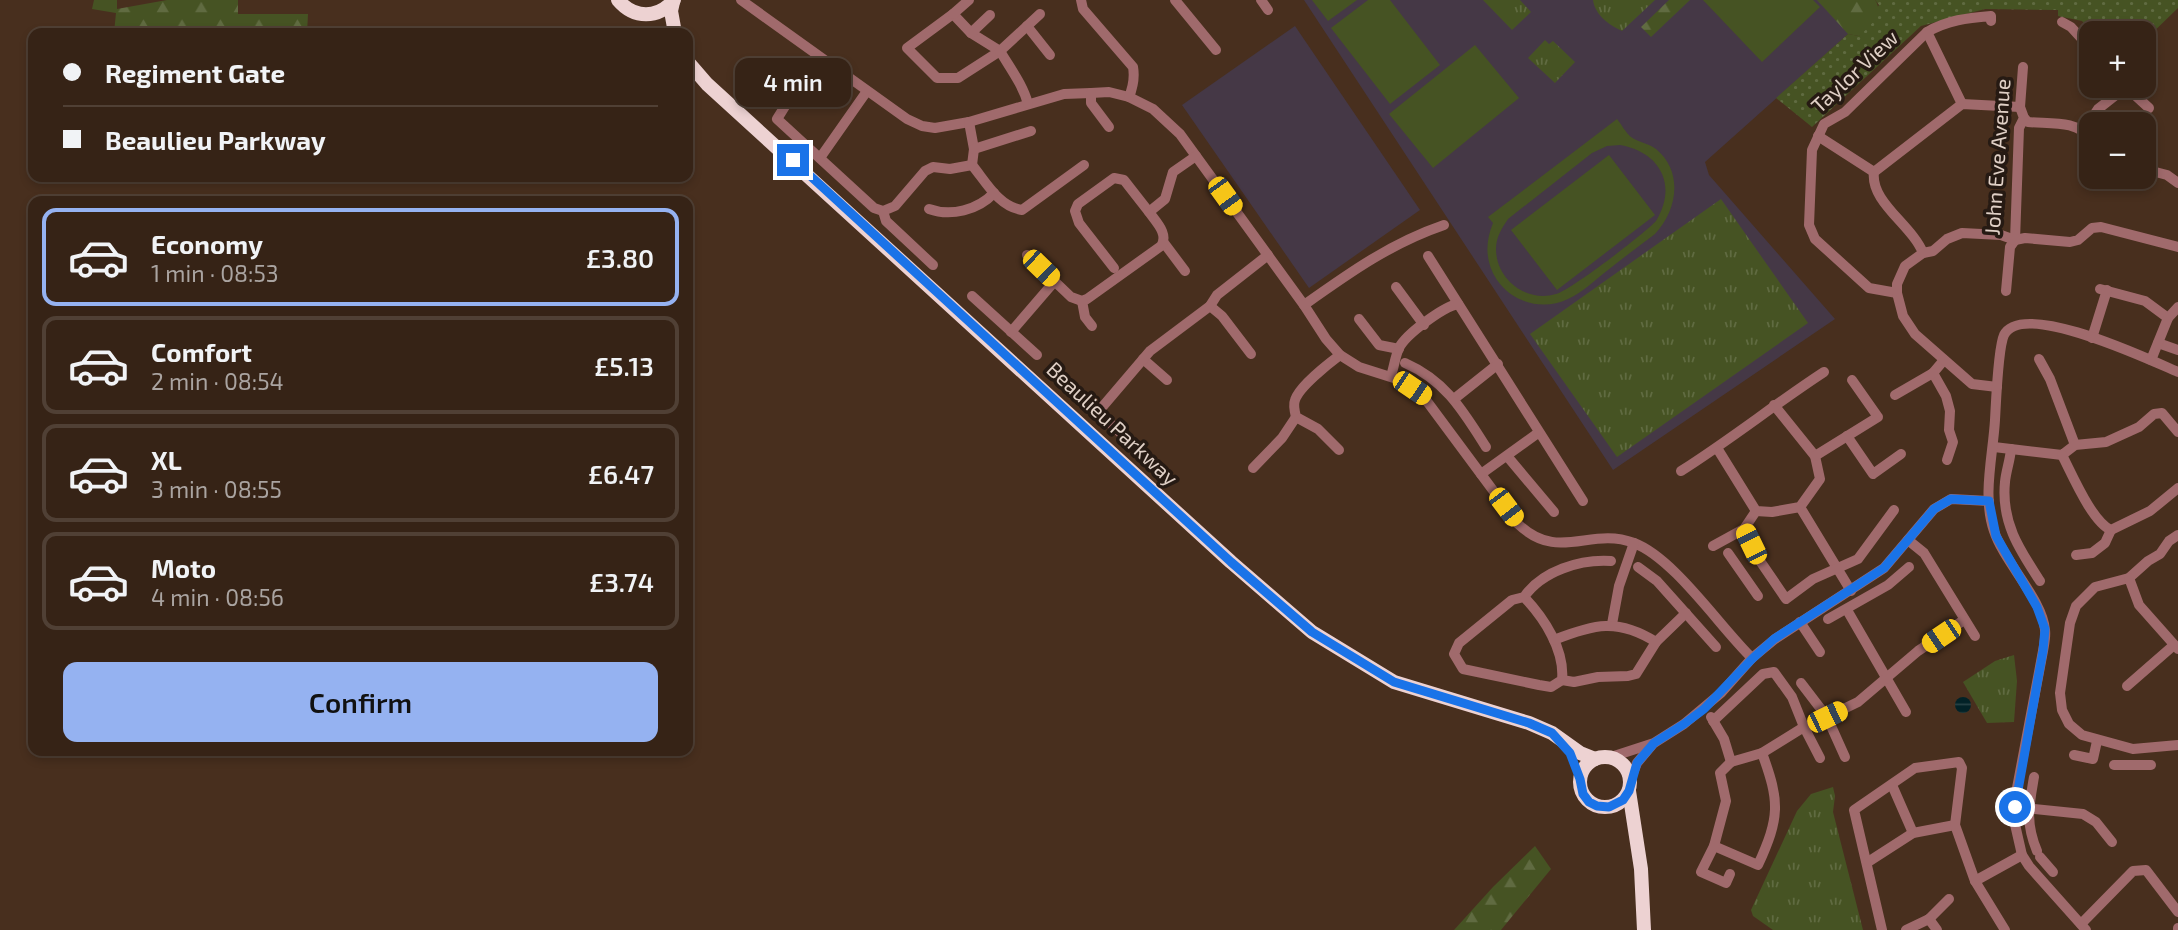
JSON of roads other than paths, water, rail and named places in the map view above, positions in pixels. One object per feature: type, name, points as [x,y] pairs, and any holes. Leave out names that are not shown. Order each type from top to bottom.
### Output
[{"type":"highway","points":[[618,0],[632,12],[655,19],[663,28]]},
{"type":"highway","points":[[647,15],[661,11],[673,1]]},
{"type":"highway","points":[[673,1],[671,11],[674,28]]},
{"type":"highway","name":"Beaulieu Parkway","points":[[693,68],[1231,562],[1312,632],[1394,682],[1529,723],[1595,759]]},
{"type":"highway","points":[[1558,737],[1570,753],[1586,798],[1594,805],[1604,807],[1621,817],[1635,837]]},
{"type":"highway","points":[[1580,779],[1587,765],[1595,759],[1611,758],[1624,766],[1641,869],[1644,930]]},
{"type":"highway","points":[[1604,807],[1619,803],[1629,785]]},
{"type":"street","points":[[741,0],[907,119],[922,126],[935,128],[970,122],[1064,94],[1109,92],[1129,97],[1153,108],[1168,121],[1196,156],[1340,355],[1359,367],[1391,376],[1423,396],[1518,524],[1541,541],[1553,544],[1603,539],[1634,542],[1665,561],[1752,659]]},
{"type":"street","points":[[969,0],[907,48],[937,78],[958,78],[1000,51],[1040,14]]},
{"type":"street","points":[[1081,0],[1083,9],[1133,67],[1135,75],[1129,97]]},
{"type":"street","points":[[1175,0],[1216,50]]},
{"type":"street","points":[[1261,0],[1268,10]]},
{"type":"street","points":[[953,14],[971,33],[1000,51],[1024,89],[1028,104]]},
{"type":"street","points":[[971,33],[990,15]]},
{"type":"street","name":"Taylor View","points":[[1897,293],[1869,288],[1815,239],[1809,225],[1812,150],[1824,124],[1845,112],[1927,32],[1940,24],[1957,19],[1991,16],[1991,21]]},
{"type":"street","points":[[2062,22],[2079,35]]},
{"type":"street","points":[[1027,26],[1050,55]]},
{"type":"street","points":[[1927,32],[1962,104]]},
{"type":"street","name":"John Eve Avenue","points":[[2006,291],[2010,247],[2015,240],[2024,67]]},
{"type":"street","points":[[797,87],[777,119],[874,208],[883,211],[895,206],[925,171],[933,167],[950,169],[972,164]]},
{"type":"street","points":[[820,159],[867,91]]},
{"type":"street","points":[[1091,93],[1091,103],[1109,127]]},
{"type":"street","points":[[2097,112],[2111,98]]},
{"type":"street","points":[[2139,98],[2149,108]]},
{"type":"street","points":[[1923,253],[1918,242],[1877,193],[1872,181],[1874,172],[1962,104],[2022,112],[2028,121],[2074,126],[2079,129]]},
{"type":"street","points":[[970,122],[974,149],[972,164],[994,193],[1011,208],[1022,210],[1084,165]]},
{"type":"street","points":[[974,149],[1031,131]]},
{"type":"street","points":[[1818,136],[1874,172]]},
{"type":"street","points":[[1149,212],[1166,199],[1174,172],[1196,156]]},
{"type":"street","points":[[2156,172],[2167,175],[2178,183]]},
{"type":"street","points":[[1114,268],[1079,223],[1075,211],[1078,204],[1114,178],[1120,178],[1149,212],[1163,233],[1164,243],[1185,271]]},
{"type":"street","points":[[929,209],[950,212],[973,208],[994,193]]},
{"type":"street","points":[[883,211],[886,221],[933,265]]},
{"type":"street","points":[[1304,304],[1375,256],[1415,235],[1444,225]]},
{"type":"street","points":[[1997,387],[1972,384],[1915,334],[1903,316],[1897,293],[1897,284],[1905,266],[1923,253],[1933,251],[1947,239],[1962,233],[2001,235],[2015,240],[2025,238],[2070,242],[2078,240],[2091,228],[2101,227],[2178,247]]},
{"type":"street","points":[[1082,301],[1164,243]]},
{"type":"street","points":[[1027,255],[1071,297],[1082,301]]},
{"type":"street","points":[[1098,412],[1159,343],[1210,306],[1217,295],[1268,256]]},
{"type":"street","points":[[1428,256],[1583,501]]},
{"type":"street","points":[[1011,332],[1054,282]]},
{"type":"street","points":[[1396,286],[1424,325]]},
{"type":"street","points":[[2092,338],[2103,289],[2145,301],[2168,318]]},
{"type":"street","points":[[972,296],[1037,355]]},
{"type":"street","points":[[1082,301],[1085,317],[1092,326]]},
{"type":"street","points":[[1391,376],[1399,349],[1405,340],[1443,309],[1458,304]]},
{"type":"street","points":[[1210,306],[1222,316],[1251,354]]},
{"type":"street","points":[[2151,360],[2168,318],[2178,307]]},
{"type":"street","points":[[1359,319],[1379,345],[1399,349]]},
{"type":"street","points":[[2178,372],[2063,327],[2022,323],[2012,326],[2004,335],[1997,387],[1989,501],[1996,536],[2037,607],[2045,629],[2015,807],[2016,838],[2022,855],[2083,927],[2133,871],[2146,870],[2178,912]]},
{"type":"street","points":[[2158,343],[2178,350]]},
{"type":"street","points":[[1253,468],[1282,438],[1296,417],[1295,400],[1303,389],[1340,355]]},
{"type":"street","points":[[1143,359],[1167,380]]},
{"type":"street","points":[[2039,359],[2050,379],[2075,445]]},
{"type":"street","points":[[1895,395],[1933,373],[1944,360]]},
{"type":"street","points":[[1405,363],[1424,371],[1454,398],[1486,447]]},
{"type":"street","points":[[1454,398],[1498,364]]},
{"type":"street","points":[[1681,471],[1824,372]]},
{"type":"street","points":[[1933,373],[1946,396],[1950,411],[1949,430],[1953,442],[1947,460]]},
{"type":"street","points":[[1815,456],[1878,417],[1852,380]]},
{"type":"street","points":[[1066,383],[1125,437]]},
{"type":"street","points":[[1756,511],[1772,512],[1800,507],[1820,479],[1815,456],[1774,405]]},
{"type":"street","points":[[1994,447],[2062,455],[2075,445],[2106,442],[2139,426],[2154,414],[2162,413],[2178,432]]},
{"type":"street","points":[[1296,417],[1318,429],[1339,450]]},
{"type":"street","points":[[1482,474],[1538,433]]},
{"type":"street","points":[[1847,436],[1873,474],[1901,454]]},
{"type":"street","points":[[1717,448],[1756,511]]},
{"type":"street","points":[[2011,449],[2009,470],[2005,479],[2004,508],[2009,529],[2037,577],[2021,582]]},
{"type":"street","points":[[2062,455],[2090,507],[2105,527],[2111,530]]},
{"type":"street","points":[[1507,456],[1554,512]]},
{"type":"street","points":[[2076,555],[2092,553],[2105,543],[2111,530],[2150,511],[2178,488]]},
{"type":"street","points":[[1611,758],[1654,743],[1704,709],[1774,639],[1884,568],[1934,509],[1951,499],[1989,501]]},
{"type":"street","points":[[1800,507],[1851,591]]},
{"type":"street","points":[[1744,529],[1758,558],[1786,599],[1814,579],[1858,559],[1894,510]]},
{"type":"street","points":[[1713,546],[1744,529],[1756,511]]},
{"type":"street","points":[[2178,535],[2169,541],[2160,554],[2129,578],[2095,587],[2076,606],[2070,623],[2060,693],[2062,710],[2069,723],[2082,735],[2133,749],[2178,745]]},
{"type":"street","points":[[1908,540],[1924,553],[1975,636]]},
{"type":"street","points":[[1612,624],[1619,586],[1634,542]]},
{"type":"street","points":[[1728,553],[1758,596]]},
{"type":"street","points":[[1742,571],[1758,558]]},
{"type":"street","points":[[1611,561],[1594,560],[1575,564],[1531,587],[1524,597],[1511,600],[1459,643],[1455,649],[1455,659],[1463,669],[1471,672],[1551,687],[1562,680],[1574,682],[1598,677],[1632,676],[1640,670],[1656,642],[1686,613]]},
{"type":"street","points":[[1638,567],[1657,581],[1716,647]]},
{"type":"street","points":[[1828,619],[1888,585],[1909,567]]},
{"type":"street","points":[[2127,686],[2176,647],[2139,605],[2129,578]]},
{"type":"street","points":[[1524,597],[1547,626],[1554,640],[1562,680]]},
{"type":"street","points":[[1847,610],[1906,712]]},
{"type":"street","points":[[1827,717],[1858,702],[1918,651],[1964,620]]},
{"type":"street","points":[[1800,622],[1820,652]]},
{"type":"street","points":[[1554,640],[1575,631],[1612,624],[1638,631],[1656,642]]},
{"type":"street","points":[[2043,651],[2067,654]]},
{"type":"street","points":[[1713,721],[1752,683],[1770,671],[1779,676],[1792,697],[1820,758]]},
{"type":"street","points":[[1801,683],[1827,717],[1846,757]]},
{"type":"street","points":[[1704,709],[1724,739],[1731,762]]},
{"type":"street","points":[[1730,874],[1726,883],[1701,872],[1714,846],[1726,802],[1720,773],[1731,762],[1762,752],[1804,727]]},
{"type":"street","points":[[2074,755],[2093,759],[2097,741]]},
{"type":"street","points":[[1629,785],[1637,763],[1654,743]]},
{"type":"street","points":[[2132,765],[2133,749]]},
{"type":"street","points":[[1714,846],[1758,865],[1773,832],[1777,807],[1762,752]]},
{"type":"street","points":[[1882,930],[1854,810],[1915,768],[1959,762],[1962,768],[1955,825],[1975,881],[2005,930]]},
{"type":"street","points":[[2114,765],[2151,765]]},
{"type":"street","points":[[2034,777],[2028,808],[2029,832],[2044,861],[2036,874]]},
{"type":"street","points":[[1892,785],[1913,833]]},
{"type":"street","points":[[2015,807],[2083,814],[2096,822],[2112,842]]},
{"type":"street","points":[[1868,862],[1913,833],[1955,825]]},
{"type":"street","points":[[1975,881],[2022,855]]},
{"type":"street","points":[[1906,930],[1929,919],[1949,899]]},
{"type":"street","points":[[1929,919],[1937,930]]},
{"type":"water","points":[[1960,697],[1966,697],[1971,705],[1969,711],[1960,713],[1955,708],[1955,702]]}]
